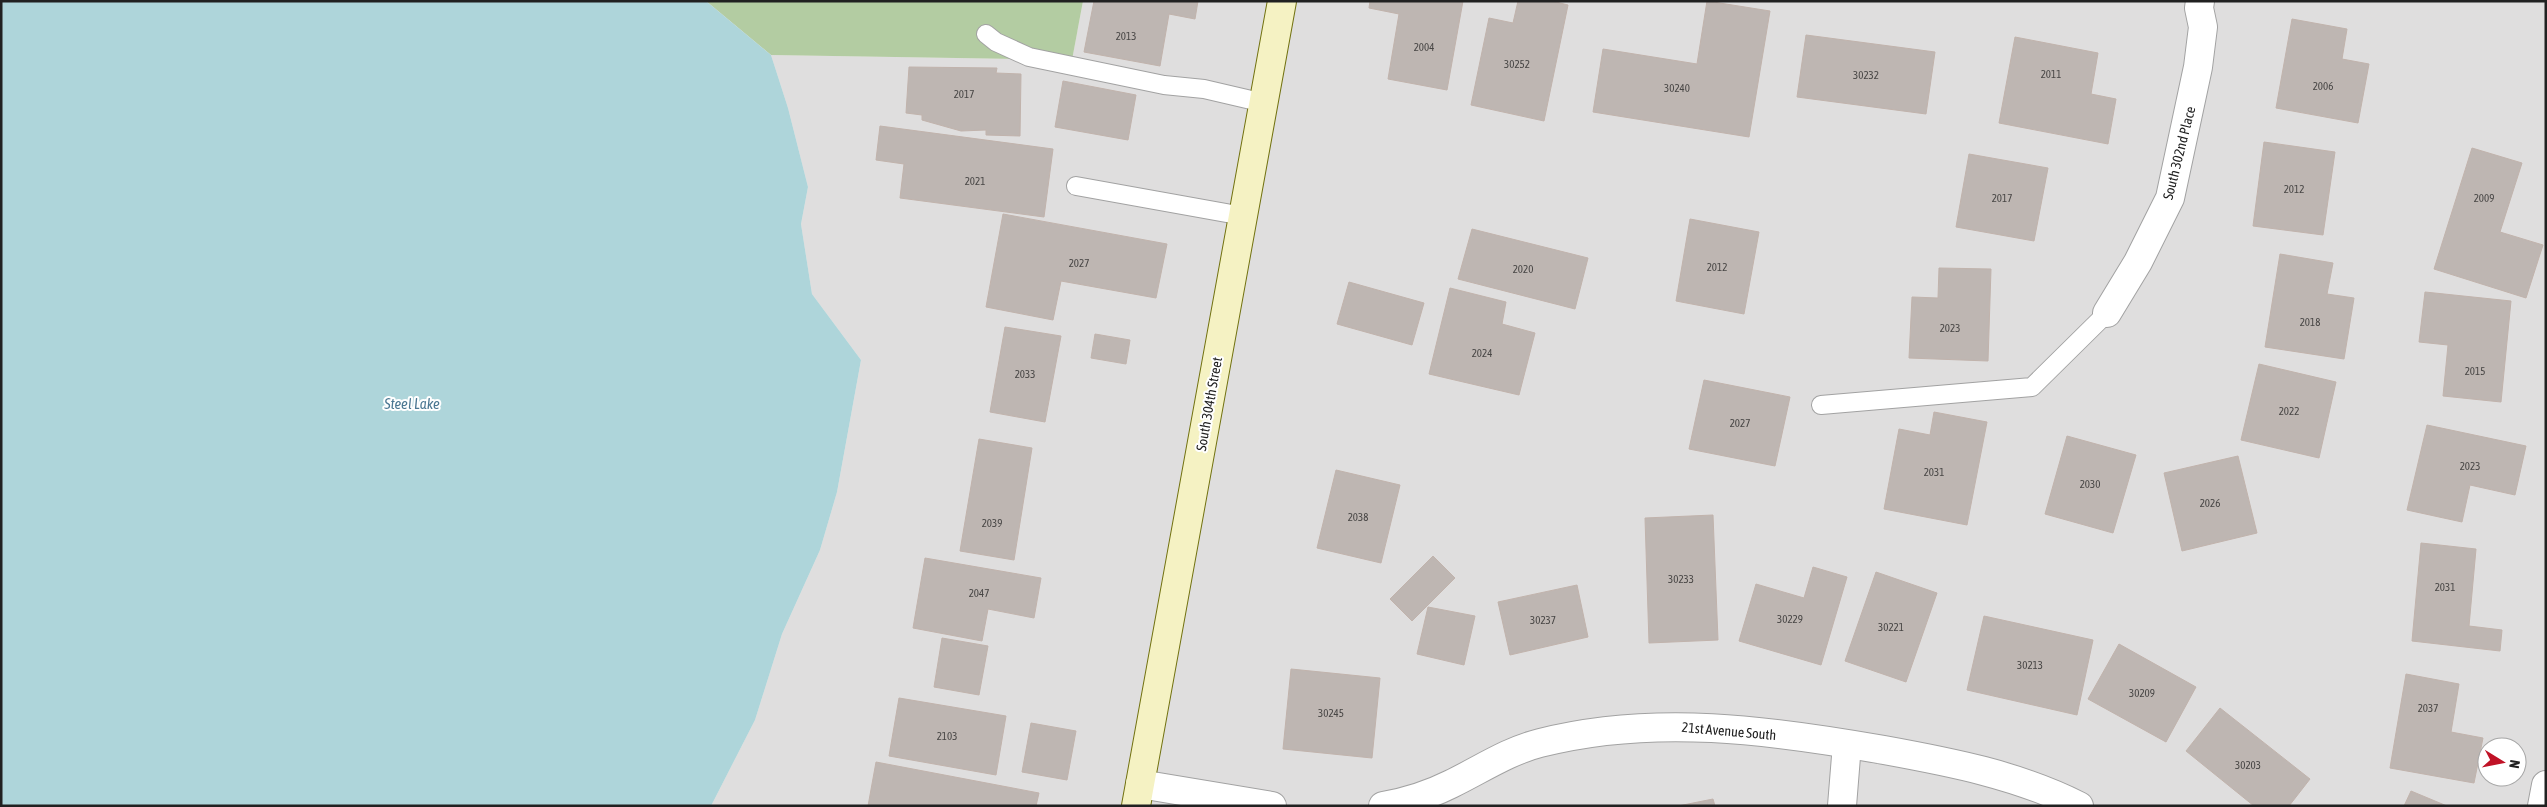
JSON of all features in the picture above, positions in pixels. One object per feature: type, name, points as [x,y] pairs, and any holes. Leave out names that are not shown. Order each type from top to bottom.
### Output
[{"type":"street","name":"South 304th Street","points":[[1138,795],[1282,1]]},
{"type":"street","name":"South 302nd Place","points":[[2107,313],[2138,262],[2170,198],[2198,67],[2203,27],[2197,4]]},
{"type":"street","name":"21st Avenue South","points":[[1383,806],[1406,802],[1430,793],[1499,759],[1538,743],[1619,729],[1656,726],[1744,730],[1847,744],[1963,765],[2034,786],[2079,806]]},
{"type":"street","points":[[1842,806],[1847,744]]},
{"type":"street","points":[[2542,806],[2546,786]]},
{"type":"street","points":[[1138,795],[1272,806]]},
{"type":"lane","points":[[986,34],[996,42],[1029,57],[1164,85],[1204,89],[1264,103]]},
{"type":"lane","points":[[1076,186],[1243,216]]},
{"type":"lane","points":[[1821,405],[2032,387],[2107,313]]},
{"type":"shaded area","points":[[1083,1],[2546,1],[2546,806],[711,806],[755,720],[782,634],[820,550],[837,492],[861,360],[812,294],[801,224],[808,187],[788,108],[771,55],[1072,60]]},
{"type":"green space","points":[[706,1],[1083,1],[1072,60],[771,55]]},
{"type":"water","name":"Steel Lake","points":[[1,1],[706,1],[771,55],[788,108],[808,187],[801,224],[812,294],[861,360],[837,492],[820,550],[782,634],[755,720],[711,806],[1,806]]},
{"type":"building","points":[[1094,1],[1198,1],[1195,19],[1169,14],[1160,66],[1084,52]]},
{"type":"building","points":[[1370,1],[1463,1],[1447,90],[1388,79],[1399,14],[1369,8]]},
{"type":"building","points":[[1518,1],[1552,1],[1568,5],[1544,121],[1471,105],[1489,18],[1513,23]]},
{"type":"building","points":[[1707,1],[1770,11],[1749,137],[1593,112],[1603,49],[1697,64]]},
{"type":"building","points":[[2292,19],[2347,29],[2342,59],[2369,64],[2358,123],[2276,108]]},
{"type":"building","points":[[1806,35],[1935,52],[1926,114],[1797,97]]},
{"type":"building","points":[[2015,37],[2098,53],[2091,94],[2116,99],[2108,144],[1999,123]]},
{"type":"building","points":[[909,67],[997,68],[996,73],[1021,74],[1020,136],[986,135],[986,130],[961,131],[922,120],[922,115],[906,113]]},
{"type":"building","points":[[1063,81],[1136,95],[1128,140],[1055,127]]},
{"type":"building","points":[[880,126],[1053,149],[1044,217],[900,198],[904,164],[876,160]]},
{"type":"building","points":[[2264,142],[2335,152],[2323,235],[2253,226]]},
{"type":"building","points":[[2472,148],[2522,163],[2500,232],[2543,245],[2526,298],[2434,269]]},
{"type":"building","points":[[1969,154],[2048,168],[2034,241],[1956,227]]},
{"type":"building","points":[[1003,214],[1167,244],[1156,298],[1061,281],[1053,320],[986,307]]},
{"type":"building","points":[[1690,219],[1759,232],[1744,314],[1676,301]]},
{"type":"building","points":[[1472,229],[1588,258],[1575,309],[1458,279]]},
{"type":"building","points":[[2280,254],[2333,263],[2327,294],[2354,298],[2344,359],[2265,347]]},
{"type":"building","points":[[1939,268],[1991,269],[1988,361],[1909,358],[1912,297],[1938,298]]},
{"type":"building","points":[[1349,282],[1424,303],[1412,345],[1337,324]]},
{"type":"building","points":[[1450,288],[1506,302],[1502,324],[1535,333],[1519,395],[1429,374]]},
{"type":"building","points":[[2425,292],[2511,301],[2501,402],[2443,396],[2448,345],[2419,342]]},
{"type":"building","points":[[1005,327],[1061,336],[1045,422],[990,412]]},
{"type":"building","points":[[1095,334],[1130,340],[1126,364],[1091,358]]},
{"type":"building","points":[[2259,364],[2336,382],[2319,458],[2241,440]]},
{"type":"building","points":[[1704,380],[1790,397],[1775,466],[1689,449]]},
{"type":"building","points":[[1934,412],[1987,422],[1967,525],[1884,509],[1899,429],[1930,435]]},
{"type":"building","points":[[2427,425],[2526,446],[2515,495],[2470,485],[2462,522],[2407,510]]},
{"type":"building","points":[[2067,436],[2136,455],[2113,533],[2045,514]]},
{"type":"building","points":[[979,439],[1032,448],[1014,560],[960,551]]},
{"type":"building","points":[[2238,456],[2257,533],[2182,551],[2164,473]]},
{"type":"building","points":[[1336,470],[1400,485],[1381,563],[1317,548]]},
{"type":"building","points":[[1713,515],[1718,640],[1649,643],[1645,518]]},
{"type":"building","points":[[2421,543],[2476,549],[2469,626],[2502,630],[2500,651],[2412,641]]},
{"type":"building","points":[[1433,556],[1455,578],[1412,621],[1390,599]]},
{"type":"building","points":[[925,558],[1041,578],[1034,618],[988,609],[982,641],[913,628]]},
{"type":"building","points":[[1813,567],[1847,577],[1821,665],[1739,641],[1756,584],[1804,598]]},
{"type":"building","points":[[1876,572],[1937,593],[1906,682],[1845,661]]},
{"type":"building","points":[[1577,585],[1588,637],[1510,655],[1498,602]]},
{"type":"building","points":[[1428,607],[1475,616],[1464,665],[1417,654]]},
{"type":"building","points":[[1984,616],[2093,640],[2077,715],[1967,690]]},
{"type":"building","points":[[942,638],[988,646],[979,695],[934,687]]},
{"type":"building","points":[[2119,644],[2196,687],[2166,742],[2088,699]]},
{"type":"building","points":[[1291,669],[1380,678],[1372,758],[1283,749]]},
{"type":"building","points":[[2406,674],[2459,684],[2451,732],[2478,737],[2477,768],[2474,783],[2390,768]]},
{"type":"building","points":[[899,698],[1006,716],[996,775],[889,756]]},
{"type":"building","points":[[2220,708],[2310,779],[2289,806],[2254,806],[2186,751]]},
{"type":"building","points":[[1031,723],[1076,731],[1067,780],[1022,772]]},
{"type":"building","points":[[876,762],[1039,793],[1036,806],[868,806]]},
{"type":"building","points":[[2411,791],[2447,806],[2404,806]]},
{"type":"building","points":[[1713,799],[1715,806],[1678,806]]}]
